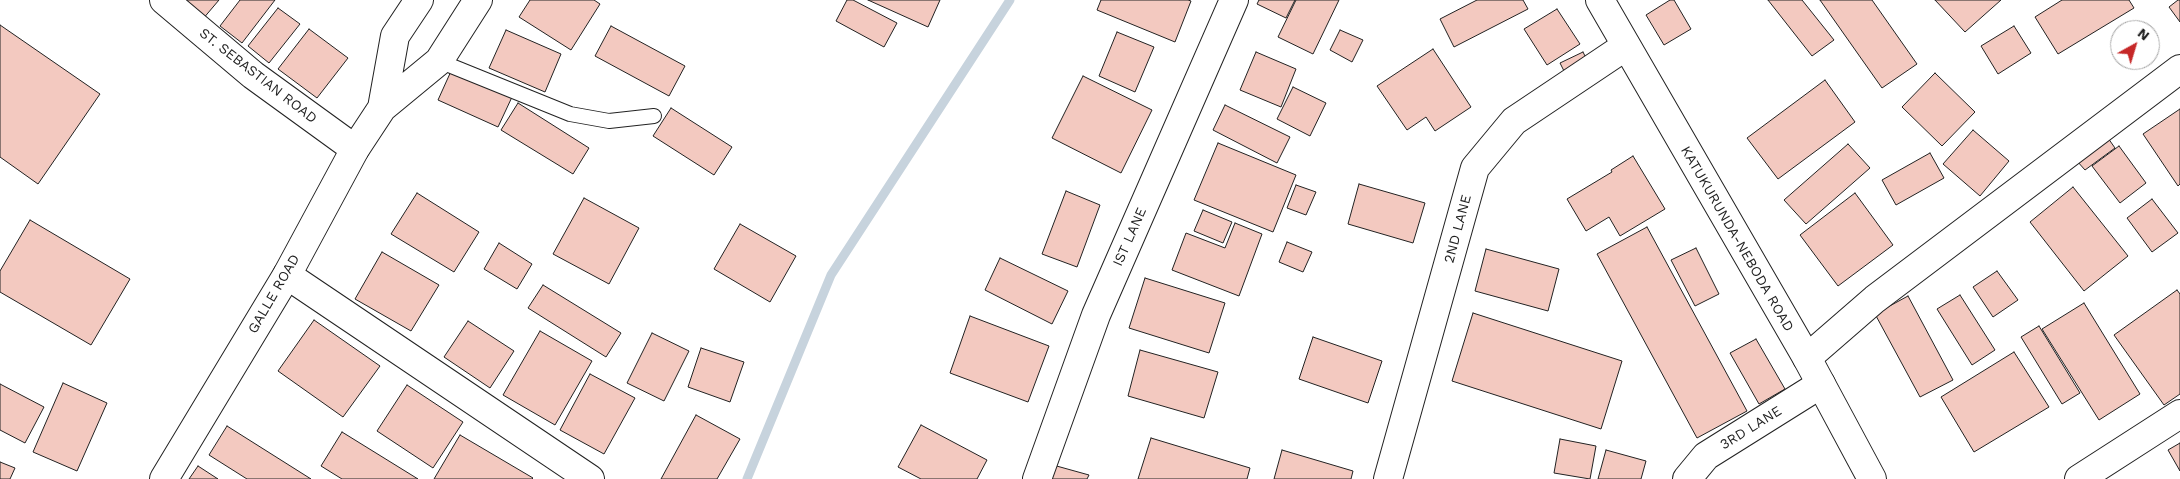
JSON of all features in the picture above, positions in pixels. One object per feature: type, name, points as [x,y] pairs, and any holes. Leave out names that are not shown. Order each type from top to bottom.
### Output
[{"type":"main road","name":"ST. SEBASTIAN ROAD","points":[[164,0],[252,75],[354,148]]},
{"type":"main road","name":"GALLE ROAD","points":[[382,108],[396,36],[419,0]]},
{"type":"main road","name":"GALLE ROAD","points":[[164,479],[287,275],[354,148],[382,108],[438,61],[478,0]]},
{"type":"main road","name":"IST LANE","points":[[1037,479],[1096,315],[1234,0]]},
{"type":"main road","name":"KATUKURUNDA-NEBODA ROAD","points":[[1600,0],[1807,358],[1872,479]]},
{"type":"main road","name":"2ND LANE","points":[[1388,479],[1475,168],[1514,121],[1626,46]]},
{"type":"main road","points":[[1807,358],[1875,299],[2180,69]]},
{"type":"main road","points":[[287,275],[590,479]]},
{"type":"main road","name":"3RD LANE","points":[[1687,479],[1706,456],[1821,384]]},
{"type":"main road","points":[[2079,479],[2180,414]]},
{"type":"lane","points":[[438,61],[570,114],[609,121],[654,116]]},
{"type":"building","points":[[178,0],[219,0],[202,20]]},
{"type":"building","points":[[240,0],[275,0],[242,43],[220,26]]},
{"type":"building","points":[[530,0],[594,0],[600,4],[571,50],[519,17]]},
{"type":"building","points":[[847,0],[853,0],[897,23],[884,47],[836,21]]},
{"type":"building","points":[[868,0],[940,0],[928,27]]},
{"type":"building","points":[[1101,0],[1191,1],[1175,42],[1097,10]]},
{"type":"building","points":[[1259,0],[1295,0],[1286,18],[1257,4]]},
{"type":"building","points":[[1296,0],[1339,0],[1313,54],[1278,37]]},
{"type":"building","points":[[1477,0],[1523,0],[1528,9],[1454,47],[1440,19]]},
{"type":"building","points":[[1670,0],[1674,0],[1691,29],[1664,45],[1646,15]]},
{"type":"building","points":[[1768,0],[1802,0],[1834,40],[1812,56]]},
{"type":"building","points":[[1820,0],[1872,0],[1917,64],[1882,88]]},
{"type":"building","points":[[1935,0],[2001,0],[1965,32]]},
{"type":"building","points":[[2062,0],[2129,0],[2134,8],[2114,20],[2110,20],[2110,23],[2058,54],[2035,17]]},
{"type":"building","points":[[2180,0],[2180,22],[2169,7]]},
{"type":"building","points":[[278,8],[300,24],[269,63],[248,46]]},
{"type":"building","points":[[1557,9],[1580,44],[1547,65],[1524,29]]},
{"type":"building","points":[[0,25],[100,94],[38,184],[0,157]]},
{"type":"building","points":[[611,26],[685,66],[669,96],[595,56]]},
{"type":"building","points":[[2014,26],[2031,53],[1998,74],[1981,46]]},
{"type":"building","points":[[309,29],[348,58],[317,98],[278,69]]},
{"type":"building","points":[[506,30],[561,54],[545,92],[489,68]]},
{"type":"building","points":[[1340,30],[1363,40],[1352,62],[1330,50]]},
{"type":"building","points":[[1117,32],[1154,47],[1135,92],[1099,76]]},
{"type":"building","points":[[1433,49],[1471,107],[1435,131],[1426,117],[1407,130],[1377,86]]},
{"type":"building","points":[[1256,52],[1296,69],[1281,107],[1240,90]]},
{"type":"building","points":[[1583,52],[1589,64],[1566,75],[1560,63]]},
{"type":"building","points":[[452,69],[512,97],[498,127],[438,100]]},
{"type":"building","points":[[1935,73],[1975,112],[1942,146],[1902,107]]},
{"type":"building","points":[[1083,76],[1152,110],[1121,173],[1052,138]]},
{"type":"building","points":[[1825,80],[1855,122],[1778,179],[1747,138]]},
{"type":"building","points":[[1293,87],[1326,103],[1310,136],[1277,119]]},
{"type":"building","points":[[518,103],[589,148],[573,174],[501,130]]},
{"type":"building","points":[[1225,105],[1290,137],[1277,163],[1213,130]]},
{"type":"building","points":[[671,108],[732,147],[714,175],[653,136]]},
{"type":"building","points":[[2180,109],[2180,184],[2178,186],[2143,134]]},
{"type":"building","points":[[1973,130],[2009,161],[1980,196],[1943,164]]},
{"type":"building","points":[[2108,138],[2115,148],[2085,170],[2077,161]]},
{"type":"building","points":[[1218,143],[1296,175],[1273,232],[1194,200]]},
{"type":"building","points":[[1848,144],[1870,168],[1806,224],[1784,200]]},
{"type":"building","points":[[2119,146],[2146,183],[2120,203],[2092,166]]},
{"type":"building","points":[[1930,153],[1944,178],[1896,205],[1882,180]]},
{"type":"building","points":[[1633,156],[1665,209],[1620,236],[1609,217],[1586,231],[1567,199],[1612,172],[1611,170]]},
{"type":"building","points":[[1359,184],[1425,203],[1413,243],[1348,224]]},
{"type":"building","points":[[1296,185],[1316,192],[1306,215],[1287,208]]},
{"type":"building","points":[[2073,187],[2128,256],[2084,291],[2030,222]]},
{"type":"building","points":[[1066,191],[1100,205],[1077,267],[1042,254]]},
{"type":"building","points":[[417,193],[479,232],[454,272],[391,234]]},
{"type":"building","points":[[1855,193],[1893,245],[1838,286],[1800,235]]},
{"type":"building","points":[[584,198],[639,228],[609,284],[553,254]]},
{"type":"building","points":[[2152,199],[2178,233],[2152,252],[2127,218]]},
{"type":"building","points":[[1203,210],[1232,222],[1223,243],[1194,231]]},
{"type":"building","points":[[30,220],[130,279],[91,345],[0,292],[0,271]]},
{"type":"building","points":[[1235,223],[1262,234],[1239,296],[1172,270],[1186,233],[1225,248]]},
{"type":"building","points":[[740,224],[796,256],[770,302],[714,269]]},
{"type":"building","points":[[1647,227],[1747,411],[1697,438],[1597,254]]},
{"type":"building","points":[[1287,242],[1312,252],[1303,272],[1279,262]]},
{"type":"building","points":[[499,243],[532,264],[517,289],[484,269]]},
{"type":"building","points":[[1696,248],[1719,294],[1695,306],[1671,260]]},
{"type":"building","points":[[1486,249],[1559,269],[1548,311],[1475,291]]},
{"type":"building","points":[[382,252],[439,285],[411,331],[355,299]]},
{"type":"building","points":[[1000,258],[1068,291],[1052,324],[985,290]]},
{"type":"building","points":[[1997,271],[2018,300],[1993,317],[1973,287]]},
{"type":"building","points":[[1145,278],[1225,303],[1209,353],[1129,328]]},
{"type":"building","points":[[543,285],[621,333],[606,357],[528,308]]},
{"type":"building","points":[[2177,290],[2180,294],[2180,394],[2164,405],[2114,335]]},
{"type":"building","points":[[1960,295],[1995,350],[1972,365],[1937,309]]},
{"type":"building","points":[[1908,296],[1953,380],[1920,397],[1875,314]]},
{"type":"building","points":[[2084,303],[2140,394],[2099,420],[2042,329]]},
{"type":"building","points":[[1473,313],[1622,361],[1601,429],[1452,381]]},
{"type":"building","points":[[970,316],[1049,346],[1028,402],[950,373]]},
{"type":"building","points":[[314,320],[380,366],[343,417],[278,371]]},
{"type":"building","points":[[468,321],[514,351],[490,388],[444,357]]},
{"type":"building","points":[[2039,326],[2080,393],[2062,404],[2021,337]]},
{"type":"building","points":[[540,331],[592,361],[555,425],[503,395]]},
{"type":"building","points":[[652,333],[689,351],[664,401],[627,383]]},
{"type":"building","points":[[1313,337],[1382,361],[1368,403],[1299,379]]},
{"type":"building","points":[[1756,339],[1785,389],[1759,404],[1730,353]]},
{"type":"building","points":[[701,348],[744,362],[730,402],[688,387]]},
{"type":"building","points":[[1140,350],[1218,372],[1204,418],[1128,396]]},
{"type":"building","points":[[2014,352],[2049,407],[1974,452],[1941,397]]},
{"type":"building","points":[[590,374],[635,398],[604,454],[560,430]]},
{"type":"building","points":[[63,383],[107,403],[77,471],[33,452]]},
{"type":"building","points":[[0,384],[44,407],[25,443],[0,430]]},
{"type":"building","points":[[407,385],[463,422],[433,468],[377,431]]},
{"type":"building","points":[[696,415],[740,439],[717,479],[661,479]]},
{"type":"building","points":[[921,425],[987,460],[977,479],[921,479],[898,467]]},
{"type":"building","points":[[227,426],[311,479],[247,479],[209,455]]},
{"type":"building","points":[[342,432],[418,479],[342,479],[321,466]]},
{"type":"building","points":[[460,435],[533,478],[434,479]]},
{"type":"building","points":[[1151,438],[1250,468],[1247,479],[1138,479]]},
{"type":"building","points":[[1560,439],[1596,446],[1590,479],[1554,473]]},
{"type":"building","points":[[2180,443],[2180,471],[2168,450]]},
{"type":"building","points":[[1282,450],[1353,471],[1351,479],[1274,479]]},
{"type":"building","points":[[1606,450],[1646,461],[1641,479],[1598,479]]},
{"type":"building","points":[[0,462],[15,468],[10,479],[0,479]]},
{"type":"building","points":[[1053,465],[1089,475],[1087,479],[1049,479]]},
{"type":"building","points":[[198,466],[218,479],[189,479]]},
{"type":"waterway","points":[[747,479],[831,275],[1010,0]]}]
